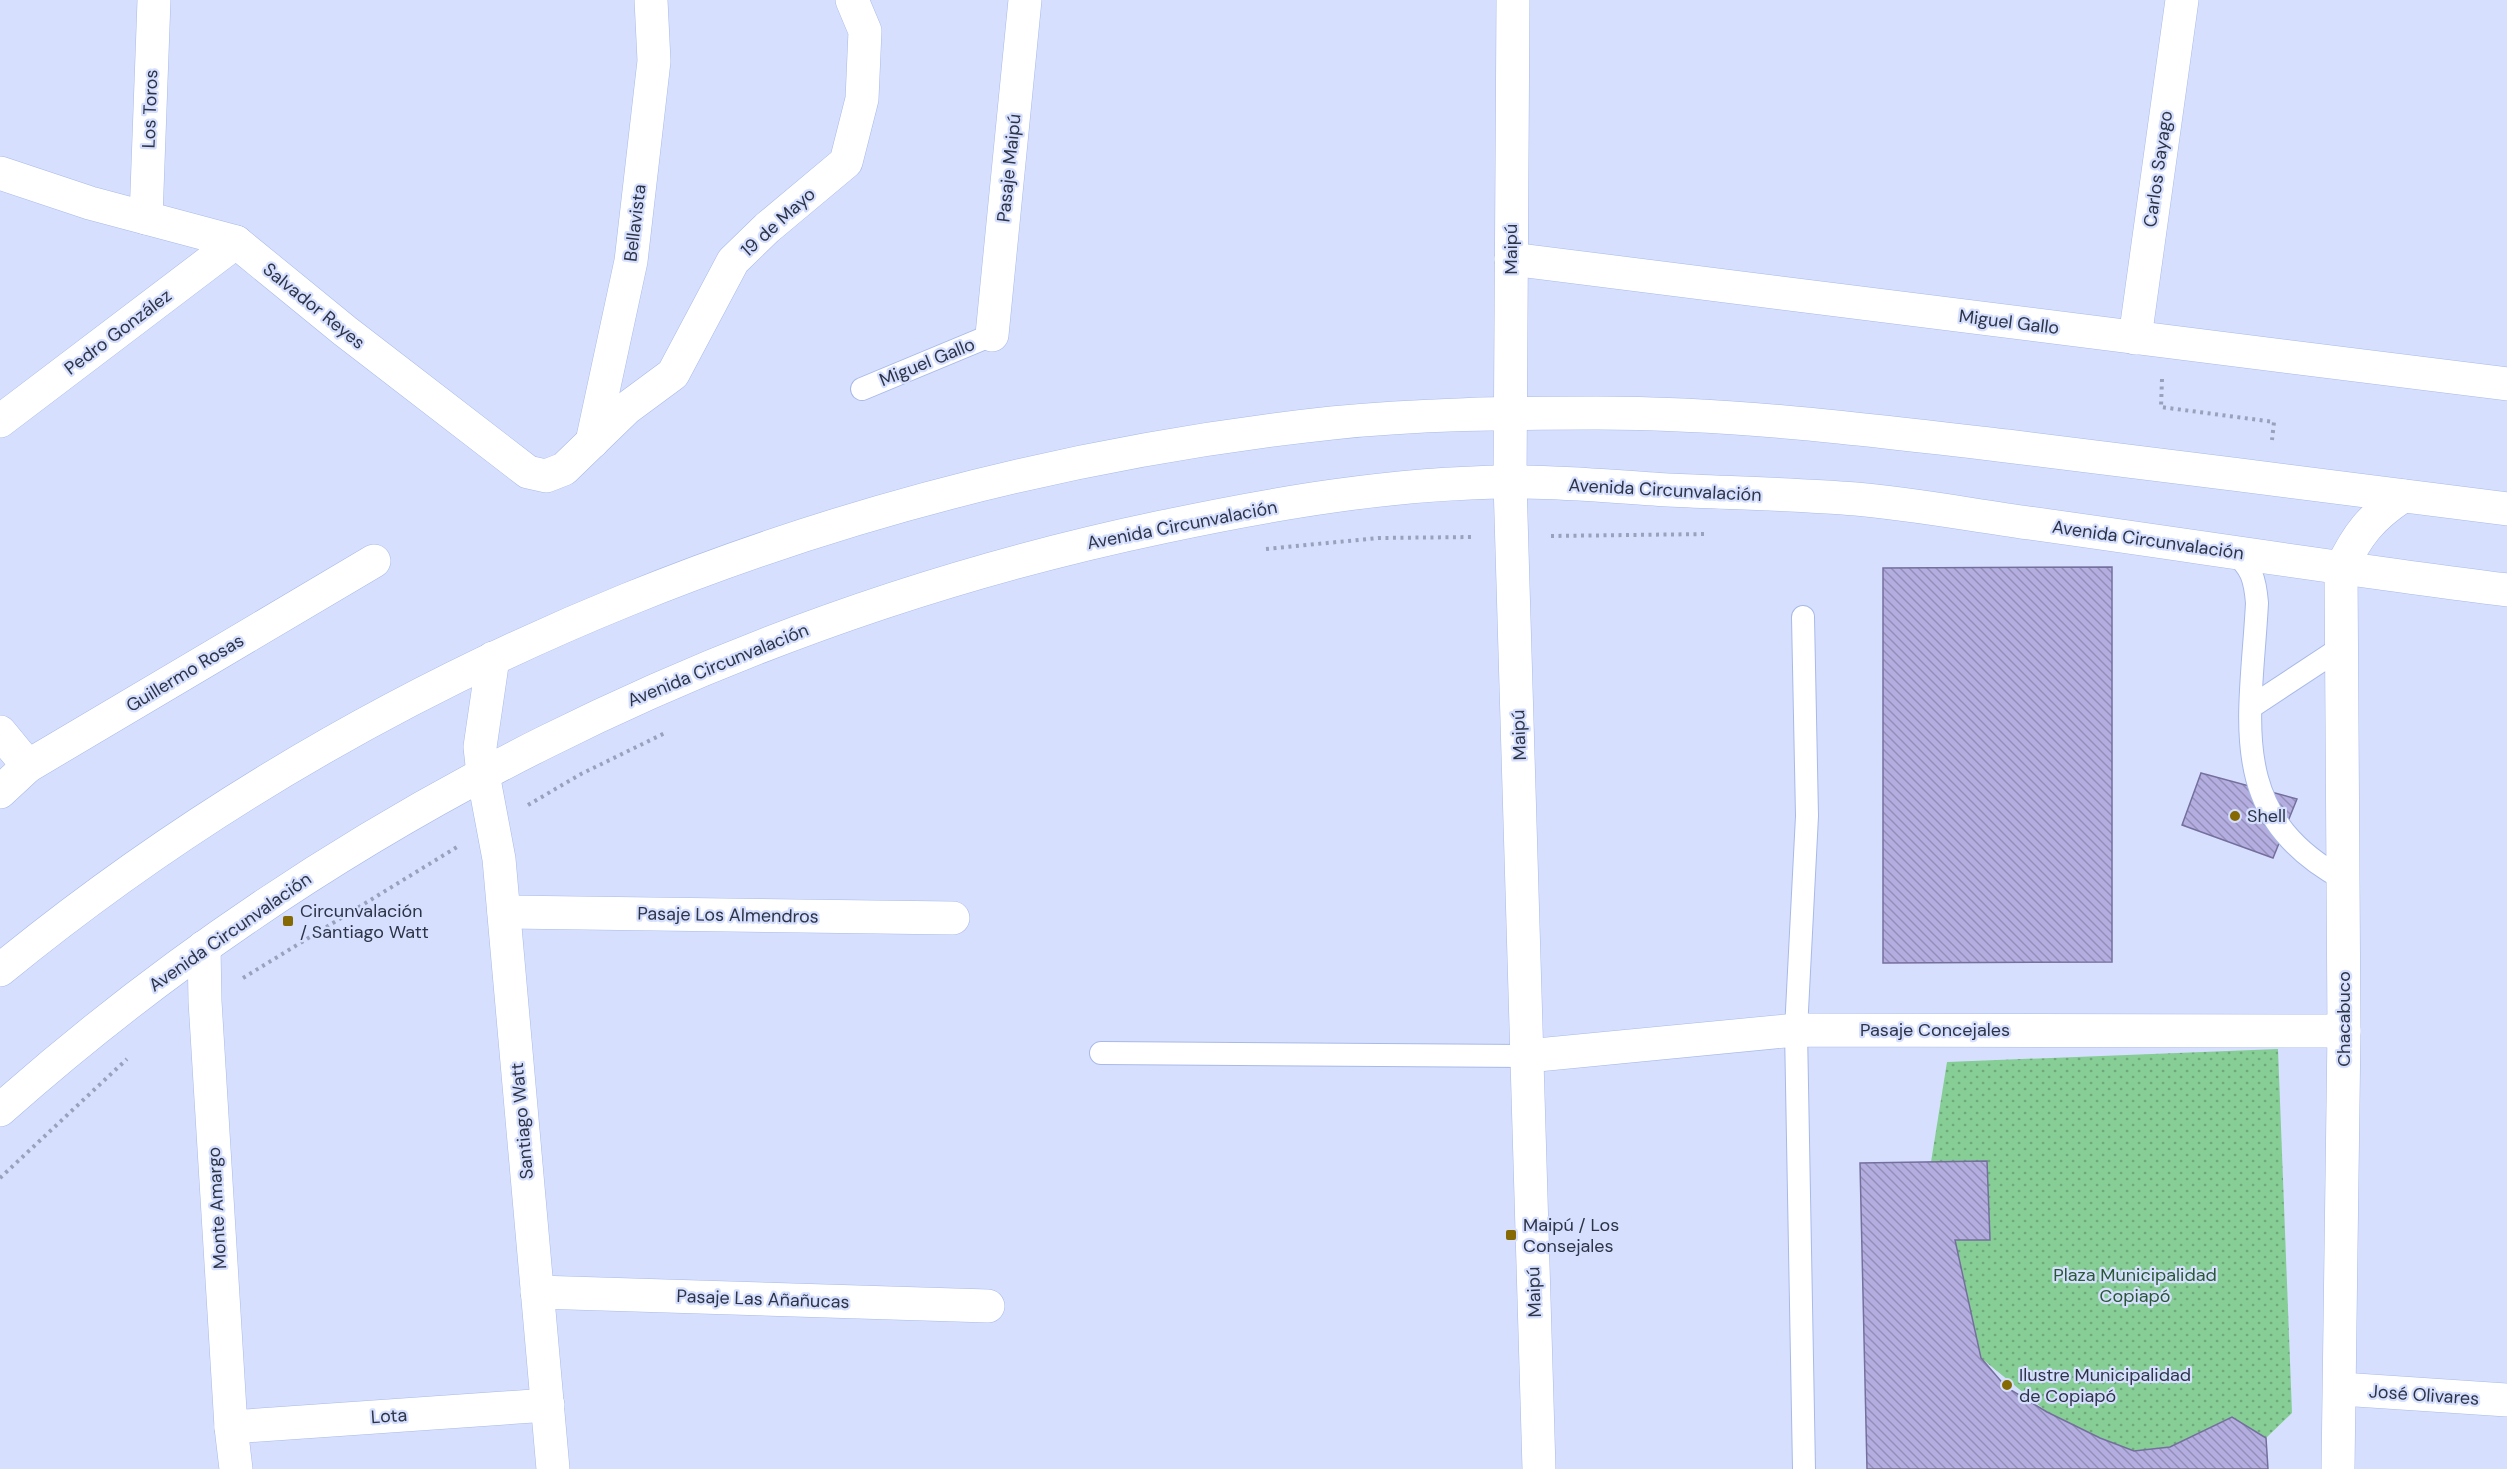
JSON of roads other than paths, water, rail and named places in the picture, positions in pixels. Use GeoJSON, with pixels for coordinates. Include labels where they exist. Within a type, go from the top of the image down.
{"type":"FeatureCollection","features":[{"type":"Feature","properties":{"kind":"main road","name":"Los Toros"},"geometry":{"type":"LineString","coordinates":[[146,218],[154,0]]}},
{"type":"Feature","properties":{"kind":"main road","name":"Bellavista"},"geometry":{"type":"LineString","coordinates":[[592,442],[631,261],[654,61],[651,0]]}},
{"type":"Feature","properties":{"kind":"main road","name":"19 de Mayo"},"geometry":{"type":"LineString","coordinates":[[592,442],[627,408],[673,374],[734,261],[768,228],[846,162],[862,99],[865,31],[852,0]]}},
{"type":"Feature","properties":{"kind":"main road","name":"Pasaje Maipú"},"geometry":{"type":"LineString","coordinates":[[992,335],[1025,0]]}},
{"type":"Feature","properties":{"kind":"main road","name":"Maipú"},"geometry":{"type":"LineString","coordinates":[[1513,0],[1510,482],[1539,1469]]}},
{"type":"Feature","properties":{"kind":"main road","name":"Carlos Sayago"},"geometry":{"type":"LineString","coordinates":[[2149,340],[2182,0]]}},
{"type":"Feature","properties":{"kind":"main road","name":"Salvador Reyes"},"geometry":{"type":"LineString","coordinates":[[0,173],[90,204],[236,242],[345,331],[528,472],[546,476],[564,469],[592,442]]}},
{"type":"Feature","properties":{"kind":"main road","name":"Pedro González"},"geometry":{"type":"LineString","coordinates":[[0,421],[236,242]]}},
{"type":"Feature","properties":{"kind":"main road","name":"Miguel Gallo"},"geometry":{"type":"LineString","coordinates":[[1511,259],[2507,384]]}},
{"type":"Feature","properties":{"kind":"main road"},"geometry":{"type":"LineString","coordinates":[[0,970],[115,881],[206,819],[299,761],[395,707],[493,658],[610,606],[730,559],[848,520],[968,486],[1089,459],[1224,437],[1347,422],[1460,414],[1597,413],[1748,419],[1893,433],[2267,477],[2507,509]]}},
{"type":"Feature","properties":{"kind":"main road","name":"Avenida Circunvalación"},"geometry":{"type":"LineString","coordinates":[[0,1110],[118,1011],[204,947],[294,886],[388,828],[483,774],[608,711],[705,668],[803,630],[903,596],[1004,565],[1106,539],[1209,517],[1418,486],[1510,482],[1857,499],[2234,551],[2341,569],[2507,590]]}},
{"type":"Feature","properties":{"kind":"main road"},"geometry":{"type":"LineString","coordinates":[[2341,569],[2353,544],[2366,525],[2383,509],[2403,496]]}},
{"type":"Feature","properties":{"kind":"main road","name":"Guillermo Rosas"},"geometry":{"type":"LineString","coordinates":[[0,792],[28,766],[374,561]]}},
{"type":"Feature","properties":{"kind":"main road","name":"Chacabuco"},"geometry":{"type":"LineString","coordinates":[[2338,1469],[2341,1389],[2344,1031],[2341,569]]}},
{"type":"Feature","properties":{"kind":"main road","name":"Santiago Watt"},"geometry":{"type":"LineString","coordinates":[[493,658],[481,736],[483,774],[499,860],[553,1469]]}},
{"type":"Feature","properties":{"kind":"main road"},"geometry":{"type":"LineString","coordinates":[[0,732],[28,766]]}},
{"type":"Feature","properties":{"kind":"main road","name":"Pasaje Los Almendros"},"geometry":{"type":"LineString","coordinates":[[504,912],[953,918]]}},
{"type":"Feature","properties":{"kind":"main road","name":"Monte Amargo"},"geometry":{"type":"LineString","coordinates":[[204,947],[205,1001],[231,1427],[236,1469]]}},
{"type":"Feature","properties":{"kind":"main road","name":"Pasaje Concejales"},"geometry":{"type":"LineString","coordinates":[[1527,1056],[1796,1030],[2344,1031]]}},
{"type":"Feature","properties":{"kind":"main road","name":"Pasaje Las Añañucas"},"geometry":{"type":"LineString","coordinates":[[537,1292],[988,1306]]}},
{"type":"Feature","properties":{"kind":"main road","name":"José Olivares"},"geometry":{"type":"LineString","coordinates":[[2341,1389],[2507,1400]]}},
{"type":"Feature","properties":{"kind":"main road","name":"Lota"},"geometry":{"type":"LineString","coordinates":[[231,1427],[548,1405]]}},
{"type":"Feature","properties":{"kind":"lane","name":"Miguel Gallo"},"geometry":{"type":"LineString","coordinates":[[862,389],[992,335]]}},
{"type":"Feature","properties":{"kind":"lane"},"geometry":{"type":"LineString","coordinates":[[2234,551],[2247,563],[2255,585],[2257,603],[2251,707],[2252,765],[2268,809],[2282,831],[2320,866],[2343,879]]}},
{"type":"Feature","properties":{"kind":"lane"},"geometry":{"type":"LineString","coordinates":[[1803,617],[1808,816],[1796,1030],[1804,1469]]}},
{"type":"Feature","properties":{"kind":"lane"},"geometry":{"type":"LineString","coordinates":[[2251,707],[2342,647]]}},
{"type":"Feature","properties":{"kind":"lane"},"geometry":{"type":"LineString","coordinates":[[1101,1053],[1527,1056]]}},
{"type":"Feature","properties":{"kind":"place","name":"Shell"},"geometry":{"type":"Point","coordinates":[2235,816]}},
{"type":"Feature","properties":{"kind":"place","name":"Circunvalación / Santiago Watt"},"geometry":{"type":"Point","coordinates":[288,921]}},
{"type":"Feature","properties":{"kind":"place","name":"Maipú / Los Consejales"},"geometry":{"type":"Point","coordinates":[1511,1235]}},
{"type":"Feature","properties":{"kind":"place","name":"Ilustre Municipalidad de Copiapó"},"geometry":{"type":"Point","coordinates":[2007,1385]}},
{"type":"Feature","properties":{"kind":"park label","name":"Plaza Municipalidad Copiapó"},"geometry":{"type":"Point","coordinates":[2135,1285]}}]}
